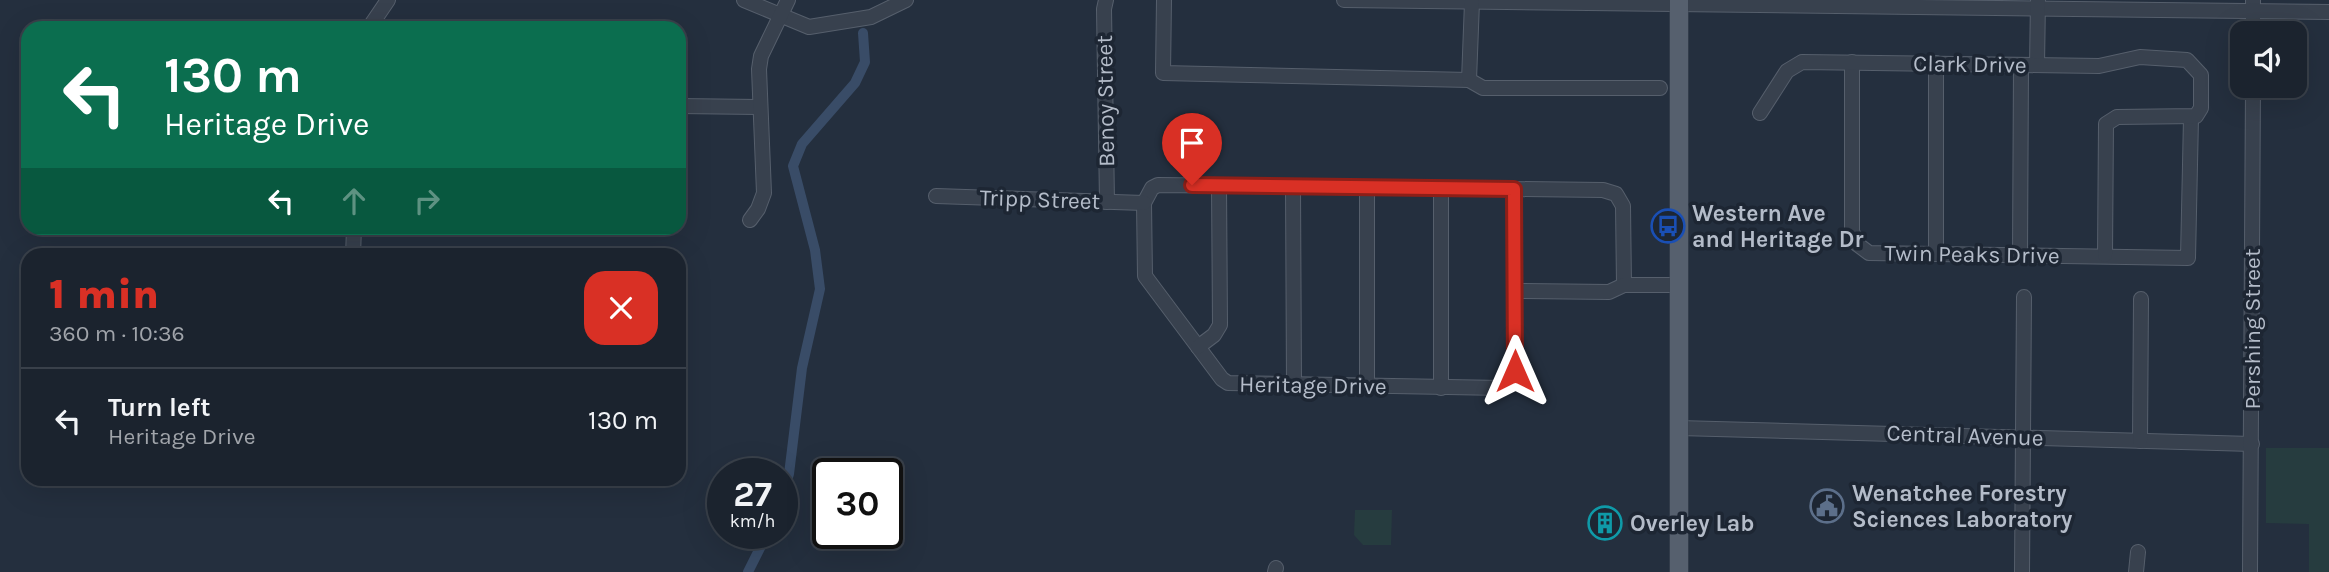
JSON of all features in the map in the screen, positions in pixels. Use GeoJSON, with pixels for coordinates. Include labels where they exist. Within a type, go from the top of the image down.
{"type":"FeatureCollection","features":[{"type":"Feature","properties":{"kind":"main road"},"geometry":{"type":"LineString","coordinates":[[1679,2],[1679,572]]}},
{"type":"Feature","properties":{"kind":"street"},"geometry":{"type":"LineString","coordinates":[[374,21],[388,0]]}},
{"type":"Feature","properties":{"kind":"street"},"geometry":{"type":"LineString","coordinates":[[744,0],[809,27],[870,17],[906,0]]}},
{"type":"Feature","properties":{"kind":"street"},"geometry":{"type":"LineString","coordinates":[[750,220],[758,209],[764,192],[758,107],[761,55],[788,0]]}},
{"type":"Feature","properties":{"kind":"street","name":"Benoy Street"},"geometry":{"type":"LineString","coordinates":[[1106,0],[1107,202]]}},
{"type":"Feature","properties":{"kind":"street"},"geometry":{"type":"LineString","coordinates":[[1164,0],[1163,73],[1469,80],[1483,88],[1660,88]]}},
{"type":"Feature","properties":{"kind":"street"},"geometry":{"type":"LineString","coordinates":[[1345,0],[2253,6],[2329,12]]}},
{"type":"Feature","properties":{"kind":"street"},"geometry":{"type":"LineString","coordinates":[[1469,80],[1472,2]]}},
{"type":"Feature","properties":{"kind":"street"},"geometry":{"type":"LineString","coordinates":[[2037,65],[2038,4]]}},
{"type":"Feature","properties":{"kind":"street","name":"Clark Drive"},"geometry":{"type":"LineString","coordinates":[[1760,113],[1787,71],[1795,64],[1852,62],[2099,66],[2132,57],[2174,57],[2191,62],[2200,72],[2201,107],[2191,118]]}},
{"type":"Feature","properties":{"kind":"street","name":"Twin Peaks Drive"},"geometry":{"type":"LineString","coordinates":[[1852,62],[1854,238],[1869,253],[2188,258],[2191,118]]}},
{"type":"Feature","properties":{"kind":"street"},"geometry":{"type":"LineString","coordinates":[[1936,63],[1936,253]]}},
{"type":"Feature","properties":{"kind":"street"},"geometry":{"type":"LineString","coordinates":[[2020,254],[2021,65]]}},
{"type":"Feature","properties":{"kind":"street","name":"Pershing Street"},"geometry":{"type":"LineString","coordinates":[[2250,572],[2253,98]]}},
{"type":"Feature","properties":{"kind":"street"},"geometry":{"type":"LineString","coordinates":[[686,106],[758,107]]}},
{"type":"Feature","properties":{"kind":"street"},"geometry":{"type":"LineString","coordinates":[[2105,255],[2106,124],[2117,117],[2191,118]]}},
{"type":"Feature","properties":{"kind":"street"},"geometry":{"type":"LineString","coordinates":[[1144,203],[1152,188],[1157,185],[1603,190],[1616,194],[1623,206],[1624,285]]}},
{"type":"Feature","properties":{"kind":"street"},"geometry":{"type":"LineString","coordinates":[[1198,347],[1214,335],[1220,325],[1219,185]]}},
{"type":"Feature","properties":{"kind":"street"},"geometry":{"type":"LineString","coordinates":[[1293,186],[1294,385]]}},
{"type":"Feature","properties":{"kind":"street"},"geometry":{"type":"LineString","coordinates":[[1367,187],[1367,386]]}},
{"type":"Feature","properties":{"kind":"street"},"geometry":{"type":"LineString","coordinates":[[1441,188],[1441,387]]}},
{"type":"Feature","properties":{"kind":"street"},"geometry":{"type":"LineString","coordinates":[[1514,189],[1515,291],[1609,292],[1624,285],[1678,285]]}},
{"type":"Feature","properties":{"kind":"street","name":"Tripp Street"},"geometry":{"type":"LineString","coordinates":[[936,195],[1144,203]]}},
{"type":"Feature","properties":{"kind":"street","name":"Heritage Drive"},"geometry":{"type":"LineString","coordinates":[[1144,203],[1145,276],[1228,383],[1498,388],[1510,384],[1515,371],[1515,291]]}},
{"type":"Feature","properties":{"kind":"street"},"geometry":{"type":"LineString","coordinates":[[2022,572],[2024,297]]}},
{"type":"Feature","properties":{"kind":"street"},"geometry":{"type":"LineString","coordinates":[[2140,441],[2141,299]]}},
{"type":"Feature","properties":{"kind":"street","name":"Central Avenue"},"geometry":{"type":"LineString","coordinates":[[1679,428],[2252,444]]}},
{"type":"Feature","properties":{"kind":"street"},"geometry":{"type":"LineString","coordinates":[[2136,572],[2138,552]]}},
{"type":"Feature","properties":{"kind":"green space"},"geometry":{"type":"Polygon","coordinates":[[[2266,448],[2329,448],[2329,572],[2309,572],[2309,524],[2266,523],[2266,448]]]}},
{"type":"Feature","properties":{"kind":"green space"},"geometry":{"type":"Polygon","coordinates":[[[1355,510],[1392,510],[1391,545],[1363,545],[1354,535],[1355,510]]]}},
{"type":"Feature","properties":{"kind":"waterway"},"geometry":{"type":"LineString","coordinates":[[791,458],[802,368],[820,289],[815,250],[793,166],[802,144],[855,83],[865,62],[863,33]]}},
{"type":"Feature","properties":{"kind":"waterway"},"geometry":{"type":"LineString","coordinates":[[748,572],[760,549]]}},
{"type":"Feature","properties":{"kind":"place","name":"Western Ave and Heritage Dr"},"geometry":{"type":"Point","coordinates":[1668,226]}},
{"type":"Feature","properties":{"kind":"place","name":"Wenatchee Forestry Sciences Laboratory"},"geometry":{"type":"Point","coordinates":[1827,506]}},
{"type":"Feature","properties":{"kind":"place","name":"Overley Lab"},"geometry":{"type":"Point","coordinates":[1605,523]}},
{"type":"Feature","properties":{"kind":"route"},"geometry":{"type":"LineString","coordinates":[[1192,185],[1514,189],[1515,371]]}}]}
